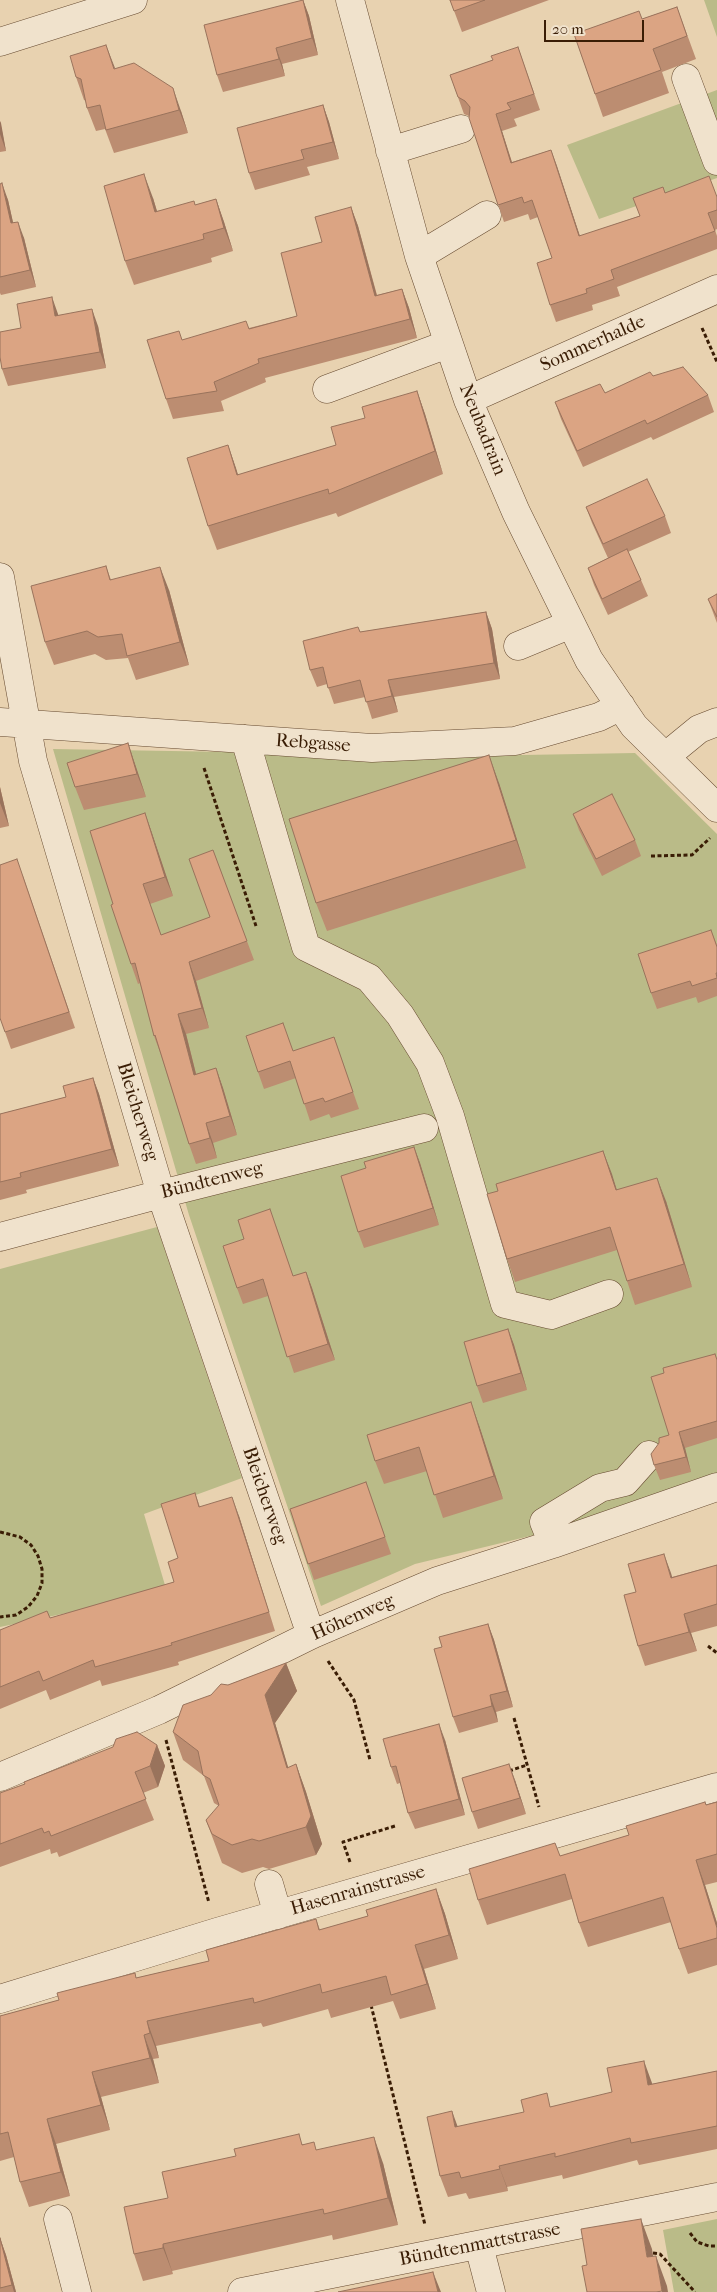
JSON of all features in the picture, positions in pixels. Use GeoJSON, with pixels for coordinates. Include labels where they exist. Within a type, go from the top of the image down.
{"type":"FeatureCollection","features":[{"type":"Feature","properties":{"kind":"street"},"geometry":{"type":"LineString","coordinates":[[0,42],[133,0]]}},
{"type":"Feature","properties":{"kind":"street","name":"Neubadrain"},"geometry":{"type":"LineString","coordinates":[[350,0],[419,256],[468,400],[516,512],[589,660],[634,726],[717,808]]}},
{"type":"Feature","properties":{"kind":"street"},"geometry":{"type":"LineString","coordinates":[[686,78],[717,161]]}},
{"type":"Feature","properties":{"kind":"street"},"geometry":{"type":"LineString","coordinates":[[390,151],[461,129]]}},
{"type":"Feature","properties":{"kind":"street"},"geometry":{"type":"LineString","coordinates":[[419,256],[487,215]]}},
{"type":"Feature","properties":{"kind":"street","name":"Sommerhalde"},"geometry":{"type":"LineString","coordinates":[[468,400],[717,289]]}},
{"type":"Feature","properties":{"kind":"street"},"geometry":{"type":"LineString","coordinates":[[327,389],[448,344]]}},
{"type":"Feature","properties":{"kind":"street","name":"Bleicherweg"},"geometry":{"type":"LineString","coordinates":[[0,577],[12,722],[33,761],[161,1194],[312,1635]]}},
{"type":"Feature","properties":{"kind":"street"},"geometry":{"type":"LineString","coordinates":[[518,646],[571,624]]}},
{"type":"Feature","properties":{"kind":"street","name":"Rebgasse"},"geometry":{"type":"LineString","coordinates":[[12,722],[372,748],[514,742],[599,717],[621,706]]}},
{"type":"Feature","properties":{"kind":"street"},"geometry":{"type":"LineString","coordinates":[[666,756],[679,743],[699,729],[717,722]]}},
{"type":"Feature","properties":{"kind":"street"},"geometry":{"type":"LineString","coordinates":[[245,739],[306,947],[369,978],[400,1015],[430,1063],[450,1116],[505,1304],[551,1315],[609,1294]]}},
{"type":"Feature","properties":{"kind":"street","name":"Bündtenweg"},"geometry":{"type":"LineString","coordinates":[[0,1236],[424,1128]]}},
{"type":"Feature","properties":{"kind":"street"},"geometry":{"type":"LineString","coordinates":[[554,1544],[544,1522],[600,1488],[625,1482],[650,1455]]}},
{"type":"Feature","properties":{"kind":"street","name":"Höhenweg"},"geometry":{"type":"LineString","coordinates":[[0,1776],[159,1710],[312,1635],[437,1581],[554,1544],[717,1487]]}},
{"type":"Feature","properties":{"kind":"street","name":"Hasenrainstrasse"},"geometry":{"type":"LineString","coordinates":[[0,1999],[217,1932],[717,1787]]}},
{"type":"Feature","properties":{"kind":"street"},"geometry":{"type":"LineString","coordinates":[[269,1884],[278,1914]]}},
{"type":"Feature","properties":{"kind":"street","name":"Bündtenmattstrasse"},"geometry":{"type":"LineString","coordinates":[[242,2292],[717,2197]]}},
{"type":"Feature","properties":{"kind":"street"},"geometry":{"type":"LineString","coordinates":[[58,2219],[77,2292]]}},
{"type":"Feature","properties":{"kind":"street"},"geometry":{"type":"LineString","coordinates":[[479,2246],[490,2292]]}},
{"type":"Feature","properties":{"kind":"path"},"geometry":{"type":"LineString","coordinates":[[193,736],[256,926]]}},
{"type":"Feature","properties":{"kind":"path"},"geometry":{"type":"LineString","coordinates":[[651,856],[692,855],[711,837]]}},
{"type":"Feature","properties":{"kind":"path"},"geometry":{"type":"LineString","coordinates":[[0,1532],[20,1537],[31,1545],[38,1556],[42,1569],[42,1583],[37,1596],[28,1606],[16,1615],[0,1617]]}},
{"type":"Feature","properties":{"kind":"path"},"geometry":{"type":"LineString","coordinates":[[312,1635],[354,1700],[370,1760]]}},
{"type":"Feature","properties":{"kind":"path"},"geometry":{"type":"LineString","coordinates":[[708,1646],[717,1653]]}},
{"type":"Feature","properties":{"kind":"path"},"geometry":{"type":"LineString","coordinates":[[159,1710],[217,1932]]}},
{"type":"Feature","properties":{"kind":"path"},"geometry":{"type":"LineString","coordinates":[[514,1718],[547,1836]]}},
{"type":"Feature","properties":{"kind":"path"},"geometry":{"type":"LineString","coordinates":[[499,1774],[527,1765]]}},
{"type":"Feature","properties":{"kind":"path"},"geometry":{"type":"LineString","coordinates":[[359,1891],[343,1842],[395,1826]]}},
{"type":"Feature","properties":{"kind":"path"},"geometry":{"type":"LineString","coordinates":[[370,2002],[433,2254]]}},
{"type":"Feature","properties":{"kind":"path"},"geometry":{"type":"LineString","coordinates":[[653,2253],[660,2254],[695,2292]]}},
{"type":"Feature","properties":{"kind":"green space"},"geometry":{"type":"Polygon","coordinates":[[[704,0],[717,0],[717,37],[704,0]]]}},
{"type":"Feature","properties":{"kind":"green space"},"geometry":{"type":"Polygon","coordinates":[[[717,90],[717,178],[599,219],[567,145],[717,90]]]}},
{"type":"Feature","properties":{"kind":"green space"},"geometry":{"type":"Polygon","coordinates":[[[53,749],[467,756],[635,753],[717,834],[717,1487],[678,1500],[415,1564],[321,1606],[189,1215],[53,749]]]}},
{"type":"Feature","properties":{"kind":"green space"},"geometry":{"type":"Polygon","coordinates":[[[157,1227],[242,1478],[144,1514],[167,1592],[0,1627],[0,1269],[157,1227]]]}},
{"type":"Feature","properties":{"kind":"green space"},"geometry":{"type":"Polygon","coordinates":[[[717,2219],[717,2292],[674,2292],[663,2230],[717,2219]]]}},
{"type":"Feature","properties":{"kind":"building"},"geometry":{"type":"Polygon","coordinates":[[[303,0],[312,38],[276,48],[279,59],[217,75],[204,25],[303,0]]]}},
{"type":"Feature","properties":{"kind":"building"},"geometry":{"type":"Polygon","coordinates":[[[450,0],[485,0],[454,11],[450,0]]]}},
{"type":"Feature","properties":{"kind":"building"},"geometry":{"type":"Polygon","coordinates":[[[677,7],[687,36],[653,49],[661,70],[595,94],[574,34],[639,11],[642,19],[677,7]]]}},
{"type":"Feature","properties":{"kind":"building"},"geometry":{"type":"Polygon","coordinates":[[[106,45],[114,69],[134,63],[173,88],[179,110],[106,130],[100,105],[87,108],[81,79],[76,77],[70,56],[106,45]]]}},
{"type":"Feature","properties":{"kind":"building"},"geometry":{"type":"Polygon","coordinates":[[[518,47],[534,94],[507,103],[511,109],[496,114],[511,163],[551,150],[579,236],[640,216],[633,198],[663,187],[665,193],[709,176],[717,197],[717,210],[708,213],[715,231],[611,270],[614,279],[586,289],[587,293],[550,305],[537,263],[552,258],[532,200],[524,203],[522,197],[498,205],[469,118],[470,107],[458,97],[450,75],[493,60],[491,56],[518,47]]]}},
{"type":"Feature","properties":{"kind":"building"},"geometry":{"type":"Polygon","coordinates":[[[323,105],[333,142],[301,150],[304,159],[249,173],[237,128],[323,105]]]}},
{"type":"Feature","properties":{"kind":"building"},"geometry":{"type":"Polygon","coordinates":[[[144,174],[155,212],[194,201],[195,205],[216,199],[224,228],[203,234],[204,239],[125,261],[104,186],[144,174]]]}},
{"type":"Feature","properties":{"kind":"building"},"geometry":{"type":"Polygon","coordinates":[[[2,183],[11,223],[18,222],[30,270],[0,277],[0,184],[2,183]]]}},
{"type":"Feature","properties":{"kind":"building"},"geometry":{"type":"Polygon","coordinates":[[[351,207],[375,296],[402,289],[410,319],[258,359],[259,363],[214,382],[217,391],[166,399],[147,340],[179,331],[182,340],[246,321],[249,329],[297,316],[281,253],[322,242],[315,217],[351,207]]]}},
{"type":"Feature","properties":{"kind":"building"},"geometry":{"type":"Polygon","coordinates":[[[52,297],[55,316],[92,309],[100,352],[2,369],[0,332],[21,328],[17,304],[52,297]]]}},
{"type":"Feature","properties":{"kind":"building"},"geometry":{"type":"Polygon","coordinates":[[[683,367],[708,395],[647,424],[645,420],[577,451],[555,402],[600,384],[605,393],[650,372],[653,376],[683,367]]]}},
{"type":"Feature","properties":{"kind":"building"},"geometry":{"type":"Polygon","coordinates":[[[417,391],[435,451],[329,494],[328,489],[208,526],[187,458],[228,445],[237,475],[336,445],[331,427],[365,418],[362,407],[417,391]]]}},
{"type":"Feature","properties":{"kind":"building"},"geometry":{"type":"Polygon","coordinates":[[[647,479],[665,516],[603,544],[586,507],[647,479]]]}},
{"type":"Feature","properties":{"kind":"building"},"geometry":{"type":"Polygon","coordinates":[[[627,549],[641,580],[602,599],[588,568],[627,549]]]}},
{"type":"Feature","properties":{"kind":"building"},"geometry":{"type":"Polygon","coordinates":[[[106,566],[110,580],[160,567],[180,642],[127,656],[122,634],[98,637],[87,631],[45,642],[31,586],[106,566]]]}},
{"type":"Feature","properties":{"kind":"building"},"geometry":{"type":"Polygon","coordinates":[[[717,594],[717,617],[708,599],[717,594]]]}},
{"type":"Feature","properties":{"kind":"building"},"geometry":{"type":"Polygon","coordinates":[[[486,612],[494,663],[388,680],[392,696],[366,702],[360,680],[328,688],[323,667],[310,670],[303,641],[358,627],[360,632],[486,612]]]}},
{"type":"Feature","properties":{"kind":"building"},"geometry":{"type":"Polygon","coordinates":[[[128,743],[137,774],[75,787],[67,763],[128,743]]]}},
{"type":"Feature","properties":{"kind":"building"},"geometry":{"type":"Polygon","coordinates":[[[489,755],[516,840],[316,903],[289,819],[489,755]]]}},
{"type":"Feature","properties":{"kind":"building"},"geometry":{"type":"Polygon","coordinates":[[[612,794],[635,840],[596,859],[573,814],[612,794]]]}},
{"type":"Feature","properties":{"kind":"building"},"geometry":{"type":"Polygon","coordinates":[[[145,813],[165,877],[143,884],[161,935],[210,917],[189,859],[213,850],[247,941],[189,962],[202,1008],[178,1014],[194,1075],[216,1068],[230,1116],[206,1123],[210,1138],[189,1144],[154,1036],[135,963],[131,964],[111,905],[113,904],[90,831],[145,813]]]}},
{"type":"Feature","properties":{"kind":"building"},"geometry":{"type":"Polygon","coordinates":[[[17,859],[69,1012],[5,1032],[0,1018],[0,865],[17,859]]]}},
{"type":"Feature","properties":{"kind":"building"},"geometry":{"type":"Polygon","coordinates":[[[711,930],[717,947],[717,978],[692,986],[690,981],[651,993],[638,954],[711,930]]]}},
{"type":"Feature","properties":{"kind":"building"},"geometry":{"type":"Polygon","coordinates":[[[283,1023],[293,1051],[334,1037],[353,1092],[325,1102],[323,1098],[304,1104],[290,1061],[258,1072],[246,1036],[283,1023]]]}},
{"type":"Feature","properties":{"kind":"building"},"geometry":{"type":"Polygon","coordinates":[[[93,1078],[112,1149],[20,1173],[21,1177],[0,1182],[0,1114],[66,1097],[63,1086],[93,1078]]]}},
{"type":"Feature","properties":{"kind":"building"},"geometry":{"type":"Polygon","coordinates":[[[414,1147],[433,1208],[358,1232],[341,1176],[366,1168],[364,1162],[414,1147]]]}},
{"type":"Feature","properties":{"kind":"building"},"geometry":{"type":"Polygon","coordinates":[[[603,1151],[616,1190],[657,1178],[684,1264],[627,1281],[610,1227],[507,1259],[487,1194],[498,1191],[496,1184],[603,1151]]]}},
{"type":"Feature","properties":{"kind":"building"},"geometry":{"type":"Polygon","coordinates":[[[270,1209],[293,1276],[306,1272],[328,1344],[287,1357],[263,1279],[237,1288],[223,1246],[244,1239],[238,1220],[270,1209]]]}},
{"type":"Feature","properties":{"kind":"building"},"geometry":{"type":"Polygon","coordinates":[[[508,1329],[521,1373],[477,1386],[464,1342],[508,1329]]]}},
{"type":"Feature","properties":{"kind":"building"},"geometry":{"type":"Polygon","coordinates":[[[715,1354],[717,1360],[717,1421],[679,1432],[686,1457],[654,1465],[651,1454],[659,1443],[659,1438],[669,1435],[651,1377],[664,1373],[663,1368],[715,1354]]]}},
{"type":"Feature","properties":{"kind":"building"},"geometry":{"type":"Polygon","coordinates":[[[471,1402],[494,1476],[434,1495],[419,1447],[375,1461],[367,1435],[471,1402]]]}},
{"type":"Feature","properties":{"kind":"building"},"geometry":{"type":"Polygon","coordinates":[[[366,1482],[385,1537],[308,1564],[290,1509],[366,1482]]]}},
{"type":"Feature","properties":{"kind":"building"},"geometry":{"type":"Polygon","coordinates":[[[195,1493],[199,1507],[232,1497],[269,1612],[171,1643],[172,1645],[95,1667],[93,1660],[43,1681],[39,1671],[0,1687],[0,1630],[47,1611],[50,1618],[174,1582],[168,1562],[178,1558],[161,1504],[195,1493]]]}},
{"type":"Feature","properties":{"kind":"building"},"geometry":{"type":"Polygon","coordinates":[[[664,1554],[671,1578],[717,1565],[717,1604],[684,1614],[689,1632],[638,1646],[624,1595],[636,1592],[628,1564],[664,1554]]]}},
{"type":"Feature","properties":{"kind":"building"},"geometry":{"type":"Polygon","coordinates":[[[488,1624],[507,1691],[490,1695],[492,1706],[453,1717],[434,1649],[442,1647],[439,1637],[488,1624]]]}},
{"type":"Feature","properties":{"kind":"building"},"geometry":{"type":"Polygon","coordinates":[[[286,1663],[265,1695],[287,1768],[296,1764],[311,1816],[306,1827],[259,1841],[252,1839],[232,1845],[212,1834],[206,1820],[219,1805],[210,1779],[203,1775],[198,1751],[173,1732],[183,1705],[211,1695],[221,1684],[228,1685],[286,1663]]]}},
{"type":"Feature","properties":{"kind":"building"},"geometry":{"type":"Polygon","coordinates":[[[439,1724],[459,1799],[408,1813],[396,1766],[391,1767],[383,1739],[439,1724]]]}},
{"type":"Feature","properties":{"kind":"building"},"geometry":{"type":"Polygon","coordinates":[[[137,1732],[157,1745],[150,1766],[135,1772],[146,1799],[51,1836],[49,1831],[44,1833],[42,1828],[0,1844],[0,1793],[113,1747],[116,1739],[137,1732]]]}},
{"type":"Feature","properties":{"kind":"building"},"geometry":{"type":"Polygon","coordinates":[[[509,1764],[520,1798],[472,1812],[462,1778],[509,1764]]]}},
{"type":"Feature","properties":{"kind":"building"},"geometry":{"type":"Polygon","coordinates":[[[705,1802],[706,1805],[717,1802],[717,1854],[696,1860],[717,1928],[717,1938],[679,1949],[663,1897],[579,1923],[565,1874],[478,1900],[469,1869],[555,1843],[560,1856],[629,1835],[626,1826],[705,1802]]]}},
{"type":"Feature","properties":{"kind":"building"},"geometry":{"type":"Polygon","coordinates":[[[436,1889],[449,1935],[415,1945],[427,1984],[391,1995],[386,1976],[322,1993],[320,1984],[254,2003],[253,1998],[147,2021],[150,2033],[144,2035],[150,2058],[92,2072],[101,2105],[47,2119],[61,2172],[20,2182],[8,2132],[0,2134],[0,2016],[59,2000],[57,1993],[135,1973],[136,1978],[209,1961],[206,1950],[316,1919],[319,1930],[368,1916],[366,1910],[436,1889]]]}},
{"type":"Feature","properties":{"kind":"building"},"geometry":{"type":"Polygon","coordinates":[[[644,2061],[648,2085],[717,2071],[717,2126],[631,2143],[630,2138],[555,2157],[555,2153],[499,2166],[500,2169],[461,2178],[459,2172],[440,2176],[427,2117],[452,2111],[455,2127],[524,2112],[521,2100],[547,2093],[550,2107],[612,2092],[607,2068],[644,2061]]]}},
{"type":"Feature","properties":{"kind":"building"},"geometry":{"type":"Polygon","coordinates":[[[299,2134],[302,2145],[314,2142],[316,2150],[374,2137],[388,2198],[324,2214],[323,2209],[163,2244],[163,2248],[134,2254],[124,2207],[168,2198],[162,2172],[236,2156],[234,2149],[299,2134]]]}},
{"type":"Feature","properties":{"kind":"building"},"geometry":{"type":"Polygon","coordinates":[[[641,2219],[647,2257],[656,2256],[662,2291],[587,2292],[582,2266],[587,2265],[581,2229],[641,2219]]]}},
{"type":"Feature","properties":{"kind":"building"},"geometry":{"type":"Polygon","coordinates":[[[0,2238],[12,2285],[0,2288],[0,2238]]]}},
{"type":"Feature","properties":{"kind":"building"},"geometry":{"type":"Polygon","coordinates":[[[433,2272],[438,2292],[338,2292],[433,2272]]]}}]}
